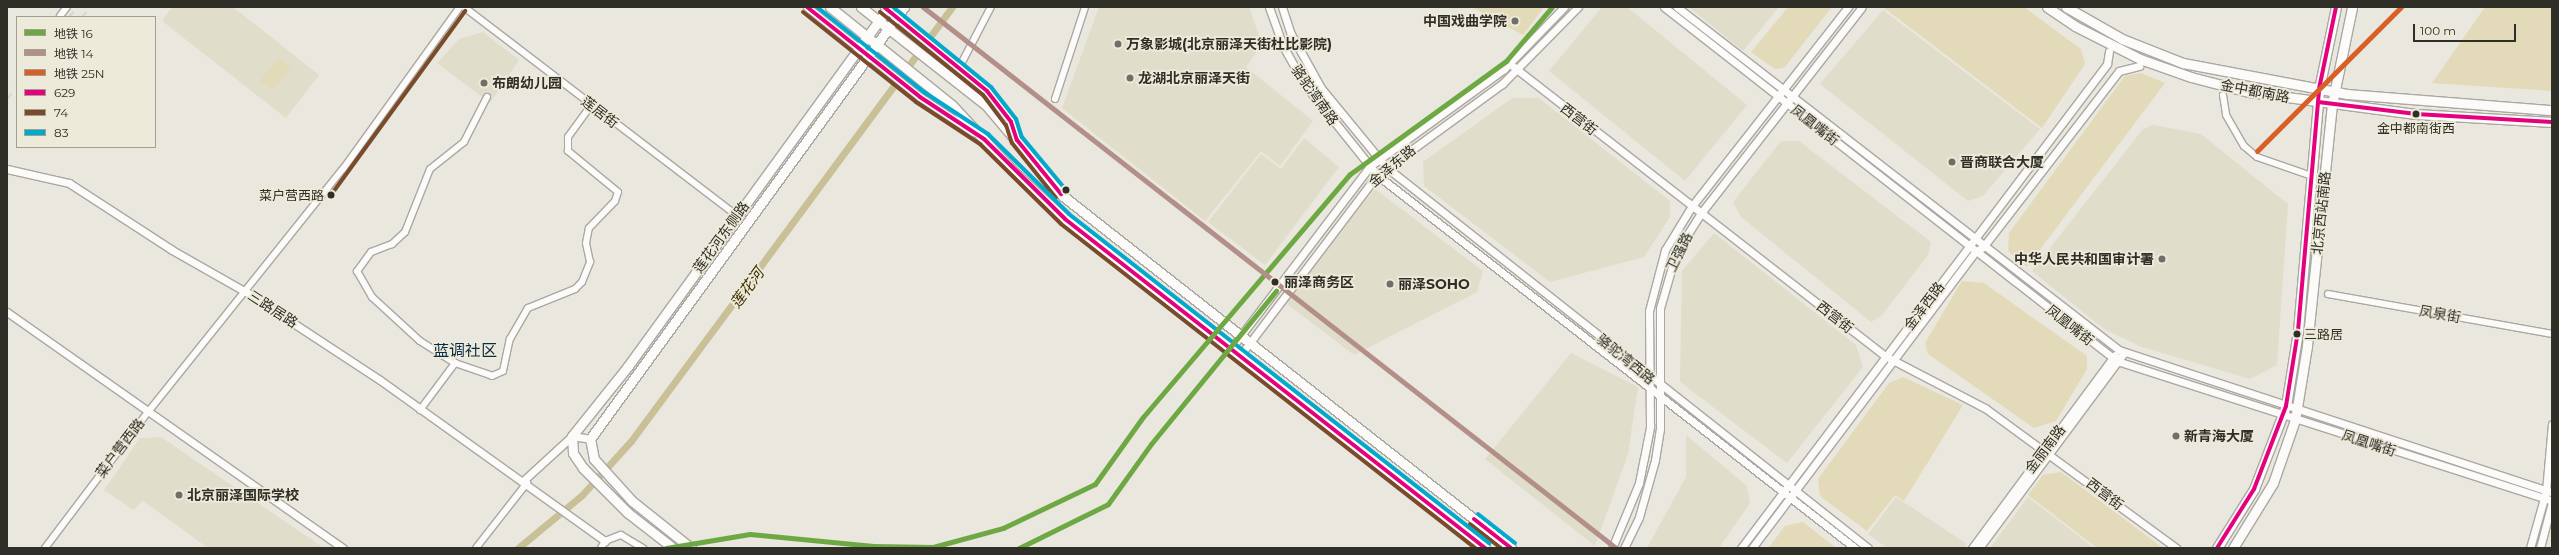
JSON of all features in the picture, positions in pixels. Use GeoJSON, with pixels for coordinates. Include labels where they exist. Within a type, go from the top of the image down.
{"type":"FeatureCollection","features":[{"type":"Feature","properties":{"kind":"main road"},"geometry":{"type":"LineString","coordinates":[[830,7],[930,86],[1059,214],[1230,350],[1485,548]]}},
{"type":"Feature","properties":{"kind":"main road"},"geometry":{"type":"LineString","coordinates":[[861,7],[986,105],[1063,196],[1240,337],[1511,548]]}},
{"type":"Feature","properties":{"kind":"main road","name":"莲花河东侧路"},"geometry":{"type":"LineString","coordinates":[[590,439],[749,225],[867,54],[888,28],[900,19],[904,7]]}},
{"type":"Feature","properties":{"kind":"main road","name":"金中都南路"},"geometry":{"type":"LineString","coordinates":[[2047,7],[2112,46],[2161,67],[2249,92],[2424,115],[2552,122]]}},
{"type":"Feature","properties":{"kind":"main road","name":"金中都南路"},"geometry":{"type":"LineString","coordinates":[[2066,7],[2122,39],[2165,58],[2334,92],[2552,110]]}},
{"type":"Feature","properties":{"kind":"main road","name":"北京西站南路"},"geometry":{"type":"LineString","coordinates":[[2217,548],[2254,489],[2286,406],[2298,331],[2319,89],[2336,7]]}},
{"type":"Feature","properties":{"kind":"main road","name":"北京西站南路"},"geometry":{"type":"LineString","coordinates":[[2233,548],[2273,483],[2295,420],[2307,346],[2332,104],[2352,7]]}},
{"type":"Feature","properties":{"kind":"main road","name":"莲花河东侧路"},"geometry":{"type":"LineString","coordinates":[[572,436],[737,216],[887,8]]}},
{"type":"Feature","properties":{"kind":"main road"},"geometry":{"type":"LineString","coordinates":[[572,436],[572,453],[583,468],[612,498],[673,548]]}},
{"type":"Feature","properties":{"kind":"main road"},"geometry":{"type":"LineString","coordinates":[[590,439],[594,458],[621,489],[640,509],[691,548]]}},
{"type":"Feature","properties":{"kind":"street"},"geometry":{"type":"LineString","coordinates":[[60,16],[67,7]]}},
{"type":"Feature","properties":{"kind":"street","name":"菜户营西路"},"geometry":{"type":"LineString","coordinates":[[45,548],[148,412],[246,292],[343,169],[460,7]]}},
{"type":"Feature","properties":{"kind":"street","name":"莲居街"},"geometry":{"type":"LineString","coordinates":[[464,7],[737,216]]}},
{"type":"Feature","properties":{"kind":"street"},"geometry":{"type":"LineString","coordinates":[[807,7],[920,97],[984,139]]}},
{"type":"Feature","properties":{"kind":"street"},"geometry":{"type":"LineString","coordinates":[[960,66],[991,7]]}},
{"type":"Feature","properties":{"kind":"street"},"geometry":{"type":"LineString","coordinates":[[1055,99],[1085,7]]}},
{"type":"Feature","properties":{"kind":"street","name":"骆驼湾南路"},"geometry":{"type":"LineString","coordinates":[[1269,7],[1277,32],[1297,72],[1377,175]]}},
{"type":"Feature","properties":{"kind":"street","name":"骆驼湾南路"},"geometry":{"type":"LineString","coordinates":[[1282,7],[1291,34],[1315,77],[1386,167]]}},
{"type":"Feature","properties":{"kind":"street","name":"金泽东路"},"geometry":{"type":"LineString","coordinates":[[1230,350],[1370,166],[1510,64],[1564,7]]}},
{"type":"Feature","properties":{"kind":"street","name":"金泽东路"},"geometry":{"type":"LineString","coordinates":[[1239,357],[1377,175],[1518,71],[1578,7]]}},
{"type":"Feature","properties":{"kind":"street","name":"凤凰嘴街"},"geometry":{"type":"LineString","coordinates":[[1664,7],[1975,252],[2115,360],[2295,420],[2552,502]]}},
{"type":"Feature","properties":{"kind":"street","name":"凤凰嘴街"},"geometry":{"type":"LineString","coordinates":[[1677,7],[1972,239],[2121,352],[2549,491]]}},
{"type":"Feature","properties":{"kind":"street","name":"卫强路"},"geometry":{"type":"LineString","coordinates":[[1612,548],[1639,483],[1650,426],[1649,311],[1654,280],[1665,250],[1692,206],[1848,7]]}},
{"type":"Feature","properties":{"kind":"street","name":"卫强路"},"geometry":{"type":"LineString","coordinates":[[1624,548],[1649,487],[1660,430],[1658,341],[1662,295],[1676,253],[1701,213],[1862,7]]}},
{"type":"Feature","properties":{"kind":"street"},"geometry":{"type":"LineString","coordinates":[[887,8],[960,66],[1001,107],[1017,140]]}},
{"type":"Feature","properties":{"kind":"street","name":"金泽西路"},"geometry":{"type":"LineString","coordinates":[[1741,548],[1972,239],[2107,64],[2109,51]]}},
{"type":"Feature","properties":{"kind":"street","name":"西营街"},"geometry":{"type":"LineString","coordinates":[[1510,64],[1885,356],[1892,361],[1970,398],[2048,451],[2176,548]]}},
{"type":"Feature","properties":{"kind":"street","name":"金泽西路"},"geometry":{"type":"LineString","coordinates":[[1752,548],[1975,252],[1983,247],[2119,71],[2139,66]]}},
{"type":"Feature","properties":{"kind":"street"},"geometry":{"type":"LineString","coordinates":[[2223,95],[2226,115],[2244,146],[2257,157],[2312,176]]}},
{"type":"Feature","properties":{"kind":"street"},"geometry":{"type":"LineString","coordinates":[[487,97],[464,142],[430,169],[405,232],[392,244],[371,252],[357,271],[372,297],[399,324],[455,363],[492,376],[503,371],[510,339],[528,308],[575,289],[582,282],[590,262],[586,243],[589,228],[615,201],[618,192],[568,151],[568,137],[591,105]]}},
{"type":"Feature","properties":{"kind":"street","name":"骆驼湾西路"},"geometry":{"type":"LineString","coordinates":[[1386,167],[1649,378],[1868,548]]}},
{"type":"Feature","properties":{"kind":"street","name":"三路居路"},"geometry":{"type":"LineString","coordinates":[[7,169],[69,182],[172,250],[246,292],[525,482],[605,541]]}},
{"type":"Feature","properties":{"kind":"street","name":"骆驼湾西路"},"geometry":{"type":"LineString","coordinates":[[1377,175],[1855,548]]}},
{"type":"Feature","properties":{"kind":"street","name":"凤泉街"},"geometry":{"type":"LineString","coordinates":[[2328,294],[2552,334]]}},
{"type":"Feature","properties":{"kind":"street"},"geometry":{"type":"LineString","coordinates":[[7,312],[343,548]]}},
{"type":"Feature","properties":{"kind":"street","name":"金丽南路"},"geometry":{"type":"LineString","coordinates":[[1979,548],[2121,352]]}},
{"type":"Feature","properties":{"kind":"street"},"geometry":{"type":"LineString","coordinates":[[420,410],[455,363]]}},
{"type":"Feature","properties":{"kind":"street"},"geometry":{"type":"LineString","coordinates":[[2530,548],[2544,499],[2549,491],[2552,424]]}},
{"type":"Feature","properties":{"kind":"street"},"geometry":{"type":"LineString","coordinates":[[476,548],[490,526],[525,482],[572,436],[590,439]]}},
{"type":"Feature","properties":{"kind":"street","name":"金丽南路"},"geometry":{"type":"LineString","coordinates":[[1972,548],[2048,451]]}},
{"type":"Feature","properties":{"kind":"street"},"geometry":{"type":"LineString","coordinates":[[2540,548],[2552,502]]}},
{"type":"Feature","properties":{"kind":"street"},"geometry":{"type":"LineString","coordinates":[[601,548],[605,541],[623,535],[643,548]]}},
{"type":"Feature","properties":{"kind":"shaded area"},"geometry":{"type":"Polygon","coordinates":[[[172,7],[233,7],[319,75],[286,118],[162,21],[172,7]]]}},
{"type":"Feature","properties":{"kind":"shaded area"},"geometry":{"type":"Polygon","coordinates":[[[1099,7],[1249,7],[1262,44],[1246,67],[1313,121],[1280,166],[1261,151],[1205,221],[1062,108],[1099,7]]]}},
{"type":"Feature","properties":{"kind":"shaded area","name":"中国戏曲学院"},"geometry":{"type":"Polygon","coordinates":[[[1472,7],[1544,7],[1523,35],[1472,7]]]}},
{"type":"Feature","properties":{"kind":"shaded area"},"geometry":{"type":"Polygon","coordinates":[[[1602,7],[1627,7],[1747,105],[1685,181],[1549,71],[1602,7]]]}},
{"type":"Feature","properties":{"kind":"shaded area"},"geometry":{"type":"Polygon","coordinates":[[[1689,7],[1779,7],[1743,51],[1689,7]]]}},
{"type":"Feature","properties":{"kind":"shaded area"},"geometry":{"type":"Polygon","coordinates":[[[1788,7],[1832,7],[1784,68],[1775,69],[1751,52],[1788,7]]]}},
{"type":"Feature","properties":{"kind":"shaded area"},"geometry":{"type":"Polygon","coordinates":[[[1883,7],[2024,7],[2081,49],[2085,64],[2042,128],[1883,7]]]}},
{"type":"Feature","properties":{"kind":"shaded area"},"geometry":{"type":"Polygon","coordinates":[[[2485,7],[2552,7],[2552,91],[2432,83],[2485,7]]]}},
{"type":"Feature","properties":{"kind":"shaded area"},"geometry":{"type":"Polygon","coordinates":[[[1883,10],[2040,129],[1983,196],[1968,201],[1820,84],[1883,10]]]}},
{"type":"Feature","properties":{"kind":"shaded area","name":"布朗幼儿园"},"geometry":{"type":"Polygon","coordinates":[[[483,32],[519,60],[490,103],[437,63],[459,39],[483,32]]]}},
{"type":"Feature","properties":{"kind":"shaded area"},"geometry":{"type":"Polygon","coordinates":[[[278,58],[291,68],[273,91],[260,81],[278,58]]]}},
{"type":"Feature","properties":{"kind":"shaded area"},"geometry":{"type":"Polygon","coordinates":[[[2141,73],[2165,83],[2027,267],[2008,251],[2009,233],[2125,76],[2141,73]]]}},
{"type":"Feature","properties":{"kind":"shaded area"},"geometry":{"type":"Polygon","coordinates":[[[1512,98],[1539,98],[1670,201],[1670,217],[1644,257],[1550,282],[1424,186],[1423,162],[1512,98]]]}},
{"type":"Feature","properties":{"kind":"shaded area","name":"中华人民共和国审计署"},"geometry":{"type":"Polygon","coordinates":[[[2153,125],[2201,134],[2288,204],[2277,365],[2250,379],[2142,347],[2104,329],[2032,271],[2143,129],[2153,125]]]}},
{"type":"Feature","properties":{"kind":"shaded area"},"geometry":{"type":"Polygon","coordinates":[[[1304,138],[1339,167],[1265,265],[1208,222],[1261,154],[1281,169],[1304,138]]]}},
{"type":"Feature","properties":{"kind":"shaded area"},"geometry":{"type":"Polygon","coordinates":[[[1781,141],[1799,141],[1931,242],[1928,255],[1882,315],[1871,322],[1741,217],[1733,202],[1781,141]]]}},
{"type":"Feature","properties":{"kind":"shaded area","name":"丽泽SOHO"},"geometry":{"type":"Polygon","coordinates":[[[1375,189],[1483,271],[1477,292],[1354,355],[1282,300],[1375,189]]]}},
{"type":"Feature","properties":{"kind":"shaded area"},"geometry":{"type":"Polygon","coordinates":[[[1714,233],[1856,345],[1863,367],[1787,463],[1680,382],[1682,271],[1714,233]]]}},
{"type":"Feature","properties":{"kind":"shaded area"},"geometry":{"type":"Polygon","coordinates":[[[1962,281],[1984,283],[2087,356],[2087,369],[2056,421],[2034,428],[1928,354],[1925,343],[1962,281]]]}},
{"type":"Feature","properties":{"kind":"shaded area"},"geometry":{"type":"Polygon","coordinates":[[[1571,353],[1638,387],[1628,454],[1595,546],[1485,459],[1571,353]]]}},
{"type":"Feature","properties":{"kind":"shaded area"},"geometry":{"type":"Polygon","coordinates":[[[1903,377],[1963,405],[1904,501],[1895,495],[1867,531],[1820,496],[1818,479],[1889,383],[1903,377]]]}},
{"type":"Feature","properties":{"kind":"shaded area"},"geometry":{"type":"Polygon","coordinates":[[[1686,435],[1747,486],[1750,503],[1719,548],[1647,548],[1686,477],[1686,435]]]}},
{"type":"Feature","properties":{"kind":"shaded area","name":"北京丽泽国际学校"},"geometry":{"type":"Polygon","coordinates":[[[161,437],[324,548],[208,548],[143,501],[133,510],[104,490],[140,438],[161,437]]]}},
{"type":"Feature","properties":{"kind":"shaded area"},"geometry":{"type":"Polygon","coordinates":[[[2061,472],[2163,548],[2097,548],[2028,495],[2043,475],[2061,472]]]}},
{"type":"Feature","properties":{"kind":"shaded area"},"geometry":{"type":"Polygon","coordinates":[[[1896,497],[1967,544],[1964,548],[1887,548],[1868,534],[1896,497]]]}},
{"type":"Feature","properties":{"kind":"shaded area"},"geometry":{"type":"Polygon","coordinates":[[[2028,497],[2094,548],[1990,548],[2028,497]]]}},
{"type":"Feature","properties":{"kind":"shaded area"},"geometry":{"type":"Polygon","coordinates":[[[1803,522],[1836,548],[1768,548],[1785,526],[1803,522]]]}},
{"type":"Feature","properties":{"kind":"waterway","name":"莲花河"},"geometry":{"type":"LineString","coordinates":[[518,548],[582,495],[631,441],[952,7]]}},
{"type":"Feature","properties":{"kind":"railway"},"geometry":{"type":"LineString","coordinates":[[70,16],[77,7]]}},
{"type":"Feature","properties":{"kind":"railway"},"geometry":{"type":"LineString","coordinates":[[83,16],[91,7]]}},
{"type":"Feature","properties":{"kind":"railway"},"geometry":{"type":"LineString","coordinates":[[7,99],[16,88]]}},
{"type":"Feature","properties":{"kind":"metro line","name":"14"},"geometry":{"type":"LineString","coordinates":[[923,7],[1616,548]]}},
{"type":"Feature","properties":{"kind":"metro line","name":"16"},"geometry":{"type":"LineString","coordinates":[[666,548],[750,534],[873,546],[933,547],[1003,528],[1095,484],[1143,417],[1350,174],[1506,61],[1552,7]]}},
{"type":"Feature","properties":{"kind":"metro line","name":"25N"},"geometry":{"type":"LineString","coordinates":[[2257,151],[2401,7]]}},
{"type":"Feature","properties":{"kind":"metro line","name":"16"},"geometry":{"type":"LineString","coordinates":[[1019,548],[1108,504],[1151,444],[1276,291]]}},
{"type":"Feature","properties":{"kind":"transit line","name":"629"},"geometry":{"type":"LineString","coordinates":[[807,7],[920,97],[984,139],[1065,219],[1485,548]]}},
{"type":"Feature","properties":{"kind":"transit line","name":"83"},"geometry":{"type":"LineString","coordinates":[[817,7],[924,92],[988,134],[1069,214],[1489,543]]}},
{"type":"Feature","properties":{"kind":"transit line","name":"629"},"geometry":{"type":"LineString","coordinates":[[884,7],[987,91],[1011,122],[1017,140],[1061,194]]}},
{"type":"Feature","properties":{"kind":"transit line","name":"83"},"geometry":{"type":"LineString","coordinates":[[893,7],[991,87],[1016,119],[1022,137],[1066,190]]}},
{"type":"Feature","properties":{"kind":"transit line","name":"629"},"geometry":{"type":"LineString","coordinates":[[2217,548],[2254,489],[2286,406],[2298,331],[2319,89],[2336,7]]}},
{"type":"Feature","properties":{"kind":"transit line","name":"74"},"geometry":{"type":"LineString","coordinates":[[331,195],[465,11]]}},
{"type":"Feature","properties":{"kind":"transit line","name":"74"},"geometry":{"type":"LineString","coordinates":[[803,12],[916,102],[980,144],[1061,224],[1475,548]]}},
{"type":"Feature","properties":{"kind":"transit line","name":"74"},"geometry":{"type":"LineString","coordinates":[[880,12],[983,95],[1006,125],[1012,143],[1056,198]]}},
{"type":"Feature","properties":{"kind":"transit line","name":"629"},"geometry":{"type":"LineString","coordinates":[[2318,102],[2416,114],[2552,122]]}},
{"type":"Feature","properties":{"kind":"transit line","name":"83"},"geometry":{"type":"LineString","coordinates":[[1478,514],[1515,543]]}},
{"type":"Feature","properties":{"kind":"transit line","name":"629"},"geometry":{"type":"LineString","coordinates":[[1474,519],[1511,548]]}},
{"type":"Feature","properties":{"kind":"transit line","name":"74"},"geometry":{"type":"LineString","coordinates":[[1470,524],[1501,548]]}},
{"type":"Feature","properties":{"kind":"place","name":"中国戏曲学院"},"geometry":{"type":"Point","coordinates":[1515,21]}},
{"type":"Feature","properties":{"kind":"place","name":"万象影城(北京丽泽天街杜比影院)"},"geometry":{"type":"Point","coordinates":[1118,44]}},
{"type":"Feature","properties":{"kind":"place","name":"龙湖北京丽泽天街"},"geometry":{"type":"Point","coordinates":[1130,78]}},
{"type":"Feature","properties":{"kind":"place","name":"布朗幼儿园"},"geometry":{"type":"Point","coordinates":[484,83]}},
{"type":"Feature","properties":{"kind":"place","name":"金中都南街西"},"geometry":{"type":"Point","coordinates":[2416,114]}},
{"type":"Feature","properties":{"kind":"place","name":"晋商联合大厦"},"geometry":{"type":"Point","coordinates":[1952,162]}},
{"type":"Feature","properties":{"kind":"place","name":"菜户营西路"},"geometry":{"type":"Point","coordinates":[331,195]}},
{"type":"Feature","properties":{"kind":"place","name":"中华人民共和国审计署"},"geometry":{"type":"Point","coordinates":[2162,259]}},
{"type":"Feature","properties":{"kind":"place","name":"丽泽商务区"},"geometry":{"type":"Point","coordinates":[1275,282]}},
{"type":"Feature","properties":{"kind":"place","name":"丽泽SOHO"},"geometry":{"type":"Point","coordinates":[1390,284]}},
{"type":"Feature","properties":{"kind":"place","name":"三路居"},"geometry":{"type":"Point","coordinates":[2297,334]}},
{"type":"Feature","properties":{"kind":"place","name":"新青海大厦"},"geometry":{"type":"Point","coordinates":[2176,436]}},
{"type":"Feature","properties":{"kind":"place","name":"北京丽泽国际学校"},"geometry":{"type":"Point","coordinates":[179,495]}},
{"type":"Feature","properties":{"kind":"district","name":"蓝调社区"},"geometry":{"type":"Point","coordinates":[465,351]}}]}
